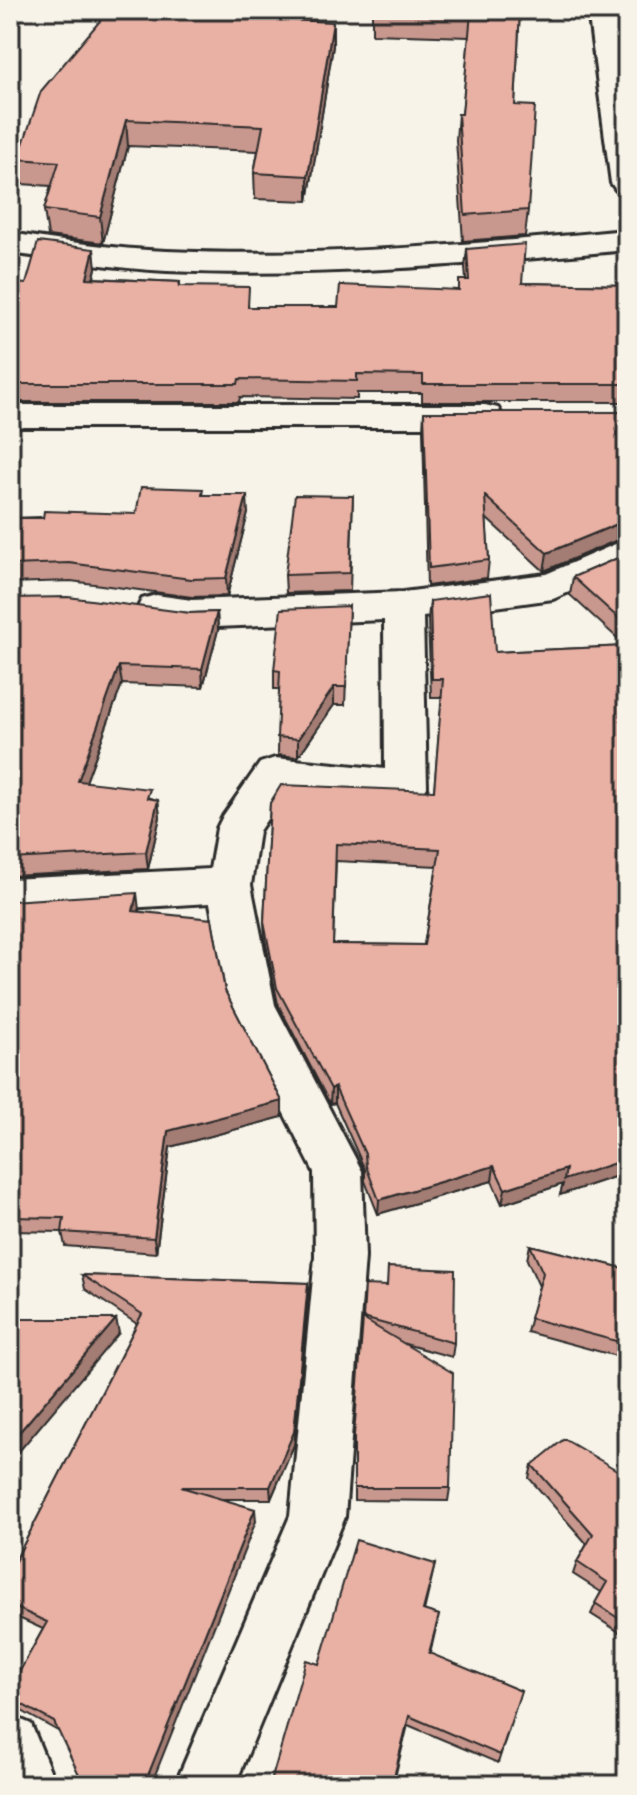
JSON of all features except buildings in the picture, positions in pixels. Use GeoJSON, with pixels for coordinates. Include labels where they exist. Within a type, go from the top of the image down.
{"type":"FeatureCollection","features":[{"type":"Feature","properties":{"kind":"street"},"geometry":{"type":"LineString","coordinates":[[602,10],[623,127],[627,183]]}},
{"type":"Feature","properties":{"kind":"street"},"geometry":{"type":"LineString","coordinates":[[10,243],[64,253],[243,265],[416,259],[627,240]]}},
{"type":"Feature","properties":{"kind":"street"},"geometry":{"type":"LineString","coordinates":[[10,416],[516,416]]}},
{"type":"Feature","properties":{"kind":"street"},"geometry":{"type":"LineString","coordinates":[[116,604],[192,614],[403,606],[553,586],[627,552]]}},
{"type":"Feature","properties":{"kind":"street"},"geometry":{"type":"LineString","coordinates":[[205,1785],[317,1517],[340,1257],[338,1171],[252,1006],[229,885],[238,828],[275,774],[406,787],[403,606]]}},
{"type":"Feature","properties":{"kind":"street"},"geometry":{"type":"LineString","coordinates":[[10,897],[229,885]]}},
{"type":"Feature","properties":{"kind":"street"},"geometry":{"type":"LineString","coordinates":[[10,1745],[26,1785]]}}]}
